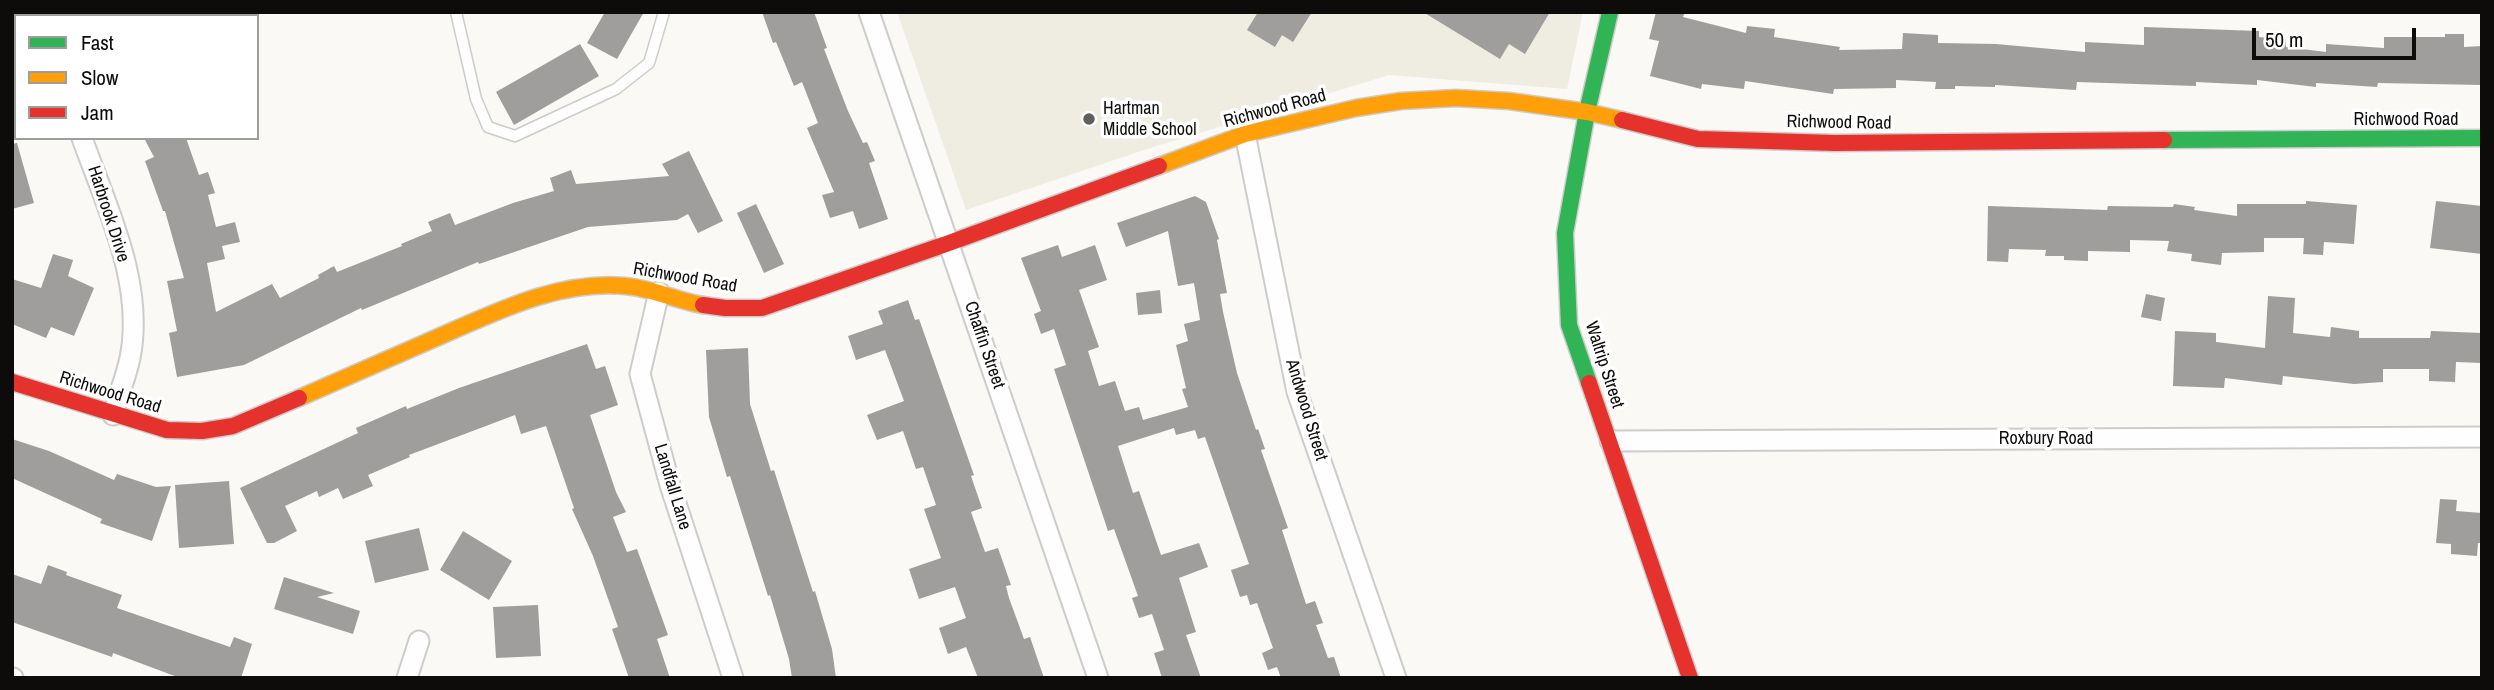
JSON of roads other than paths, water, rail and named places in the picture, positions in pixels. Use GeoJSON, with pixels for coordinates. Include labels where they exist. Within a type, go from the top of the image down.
{"type":"FeatureCollection","features":[{"type":"Feature","properties":{"kind":"street","name":"Chaffin Street"},"geometry":{"type":"LineString","coordinates":[[869,12],[1098,678]]}},
{"type":"Feature","properties":{"kind":"street","name":"Waltrip Street"},"geometry":{"type":"LineString","coordinates":[[1610,12],[1587,111],[1565,233],[1569,325],[1690,678]]}},
{"type":"Feature","properties":{"kind":"street","name":"Richwood Road"},"geometry":{"type":"LineString","coordinates":[[12,382],[167,430],[202,431],[233,426],[265,410],[553,292],[594,286],[625,286],[659,292],[697,304],[725,308],[762,308],[949,243],[1245,134],[1356,108],[1401,101],[1456,98],[1496,100],[1587,111],[1698,139],[1835,143],[2482,138]]}},
{"type":"Feature","properties":{"kind":"street","name":"Andwood Street"},"geometry":{"type":"LineString","coordinates":[[1245,134],[1297,393],[1396,678]]}},
{"type":"Feature","properties":{"kind":"street","name":"Harbrook Drive"},"geometry":{"type":"LineString","coordinates":[[83,140],[123,253],[133,319],[130,356],[113,415]]}},
{"type":"Feature","properties":{"kind":"street","name":"Landfall Lane"},"geometry":{"type":"LineString","coordinates":[[659,292],[640,374],[670,485],[733,678]]}},
{"type":"Feature","properties":{"kind":"street","name":"Roxbury Road"},"geometry":{"type":"LineString","coordinates":[[1610,442],[2482,437]]}},
{"type":"Feature","properties":{"kind":"street"},"geometry":{"type":"LineString","coordinates":[[407,678],[419,641]]}},
{"type":"Feature","properties":{"kind":"lane"},"geometry":{"type":"LineString","coordinates":[[456,12],[476,99],[488,127],[515,136],[616,89],[649,63],[664,12]]}},
{"type":"Feature","properties":{"kind":"place","name":"Hartman Middle School"},"geometry":{"type":"Point","coordinates":[1089,119]}}]}
